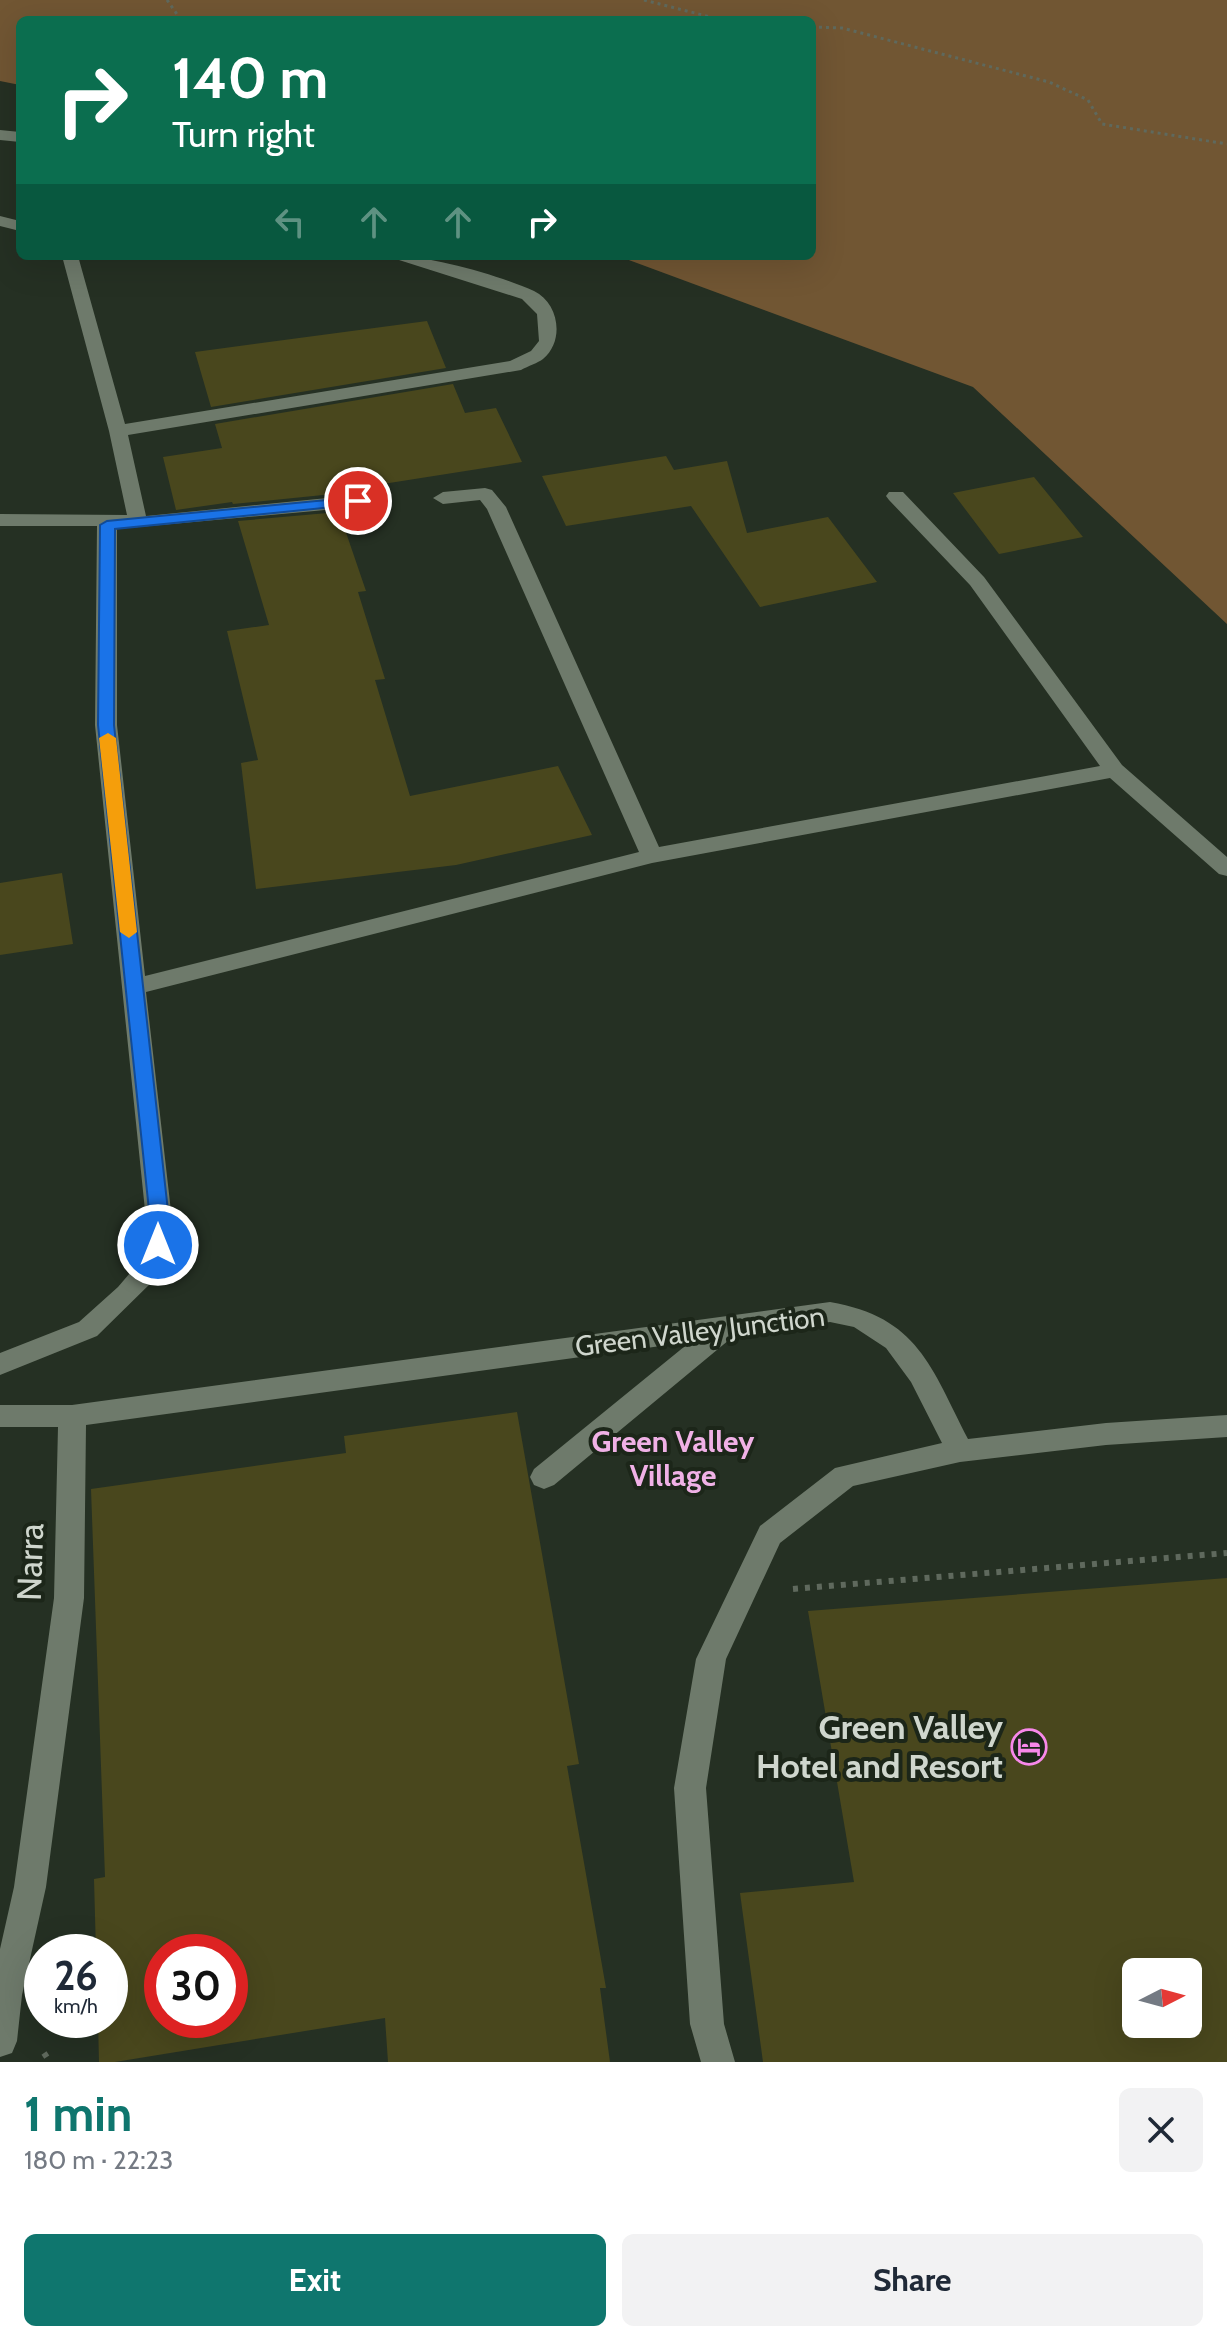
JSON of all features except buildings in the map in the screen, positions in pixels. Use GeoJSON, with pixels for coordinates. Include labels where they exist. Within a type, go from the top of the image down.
{"type":"FeatureCollection","features":[{"type":"Feature","properties":{"kind":"street"},"geometry":{"type":"LineString","coordinates":[[71,260],[118,431],[137,519]]}},
{"type":"Feature","properties":{"kind":"street"},"geometry":{"type":"LineString","coordinates":[[118,431],[515,366],[537,355],[548,341],[546,314],[541,303],[528,295],[418,260]]}},
{"type":"Feature","properties":{"kind":"street"},"geometry":{"type":"LineString","coordinates":[[443,498],[485,494],[496,507],[652,856]]}},
{"type":"Feature","properties":{"kind":"street"},"geometry":{"type":"LineString","coordinates":[[896,496],[977,581],[1114,770],[1227,869]]}},
{"type":"Feature","properties":{"kind":"street"},"geometry":{"type":"LineString","coordinates":[[107,525],[358,501]]}},
{"type":"Feature","properties":{"kind":"street"},"geometry":{"type":"LineString","coordinates":[[0,520],[79,522],[137,519]]}},
{"type":"Feature","properties":{"kind":"street"},"geometry":{"type":"LineString","coordinates":[[107,525],[137,519]]}},
{"type":"Feature","properties":{"kind":"street"},"geometry":{"type":"LineString","coordinates":[[0,1364],[88,1329],[147,1271],[158,1245],[159,1220],[106,725],[107,525]]}},
{"type":"Feature","properties":{"kind":"street"},"geometry":{"type":"LineString","coordinates":[[134,987],[652,856],[1114,770]]}},
{"type":"Feature","properties":{"kind":"street","name":"Green Valley Junction"},"geometry":{"type":"LineString","coordinates":[[0,1416],[72,1416],[830,1312],[862,1318],[889,1334],[909,1356],[960,1451]]}},
{"type":"Feature","properties":{"kind":"street"},"geometry":{"type":"LineString","coordinates":[[544,1477],[726,1328]]}},
{"type":"Feature","properties":{"kind":"street","name":"Narra"},"geometry":{"type":"LineString","coordinates":[[0,2041],[6,1995],[30,1887],[69,1598],[72,1416]]}},
{"type":"Feature","properties":{"kind":"street"},"geometry":{"type":"LineString","coordinates":[[718,2062],[707,2024],[690,1788],[711,1659],[770,1535],[845,1476],[960,1451],[1106,1434],[1227,1426]]}},
{"type":"Feature","properties":{"kind":"path"},"geometry":{"type":"LineString","coordinates":[[644,0],[706,16]]}},
{"type":"Feature","properties":{"kind":"path"},"geometry":{"type":"LineString","coordinates":[[816,27],[842,28],[1049,82],[1088,100],[1102,124],[1227,144]]}},
{"type":"Feature","properties":{"kind":"path"},"geometry":{"type":"LineString","coordinates":[[742,1593],[1227,1553]]}},
{"type":"Feature","properties":{"kind":"shaded area"},"geometry":{"type":"Polygon","coordinates":[[[0,0],[1227,0],[1227,624],[973,387],[629,260],[816,260],[816,16],[16,16],[16,84],[0,81],[0,0]]]}},
{"type":"Feature","properties":{"kind":"slow traffic"},"geometry":{"type":"LineString","coordinates":[[108,738],[129,932]]}},
{"type":"Feature","properties":{"kind":"place","name":"Green Valley Hotel and Resort"},"geometry":{"type":"Point","coordinates":[1029,1747]}},
{"type":"Feature","properties":{"kind":"district","name":"Green Valley Village"},"geometry":{"type":"Point","coordinates":[673,1459]}},
{"type":"Feature","properties":{"kind":"route"},"geometry":{"type":"LineString","coordinates":[[158,1245],[159,1220],[106,725],[107,525],[358,501]]}}]}
